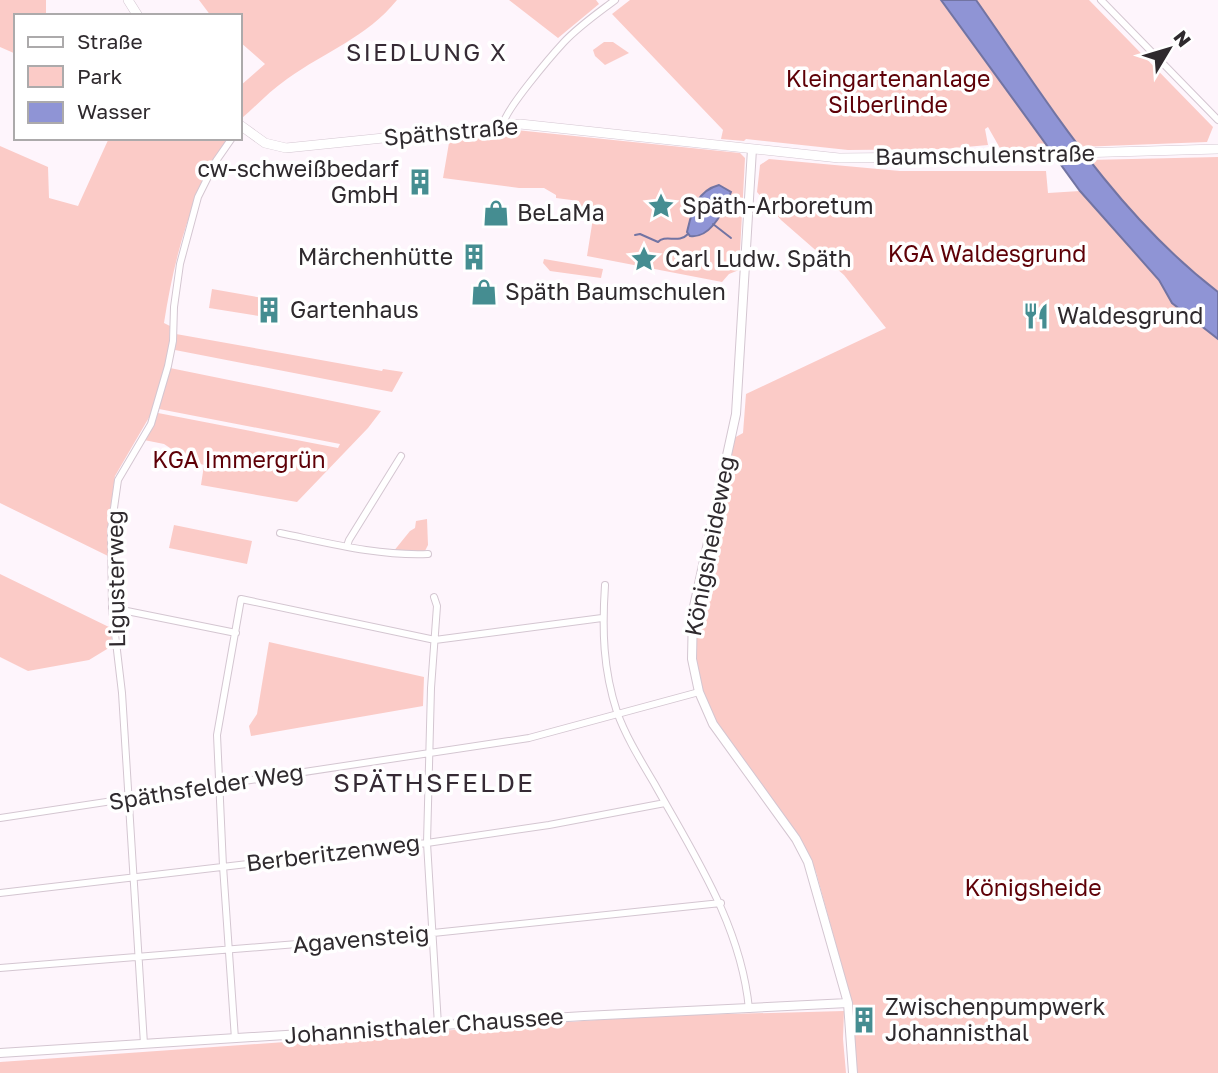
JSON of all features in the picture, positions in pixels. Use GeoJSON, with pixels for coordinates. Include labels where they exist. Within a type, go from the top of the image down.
{"type":"FeatureCollection","features":[{"type":"Feature","properties":{"kind":"main road","name":"Späthstraße"},"geometry":{"type":"LineString","coordinates":[[242,128],[270,145],[292,148],[514,124],[752,149]]}},
{"type":"Feature","properties":{"kind":"main road","name":"Baumschulenstraße"},"geometry":{"type":"LineString","coordinates":[[752,149],[839,158],[1218,149]]}},
{"type":"Feature","properties":{"kind":"street"},"geometry":{"type":"LineString","coordinates":[[503,125],[504,119],[517,101],[565,41],[615,0]]}},
{"type":"Feature","properties":{"kind":"street"},"geometry":{"type":"LineString","coordinates":[[1101,0],[1218,120]]}},
{"type":"Feature","properties":{"kind":"street"},"geometry":{"type":"LineString","coordinates":[[514,124],[513,113],[517,101]]}},
{"type":"Feature","properties":{"kind":"street","name":"Ligusterweg"},"geometry":{"type":"LineString","coordinates":[[144,1044],[122,693],[112,608],[111,529],[116,485],[123,468],[151,424],[172,349],[176,283],[195,208],[206,178],[231,140]]}},
{"type":"Feature","properties":{"kind":"street","name":"Königsheideweg"},"geometry":{"type":"LineString","coordinates":[[752,149],[736,414],[691,622],[692,659],[699,692],[713,724],[803,850],[816,883],[849,1003],[853,1073]]}},
{"type":"Feature","properties":{"kind":"street"},"geometry":{"type":"LineString","coordinates":[[347,546],[401,456]]}},
{"type":"Feature","properties":{"kind":"street"},"geometry":{"type":"LineString","coordinates":[[280,533],[398,556],[428,554]]}},
{"type":"Feature","properties":{"kind":"street"},"geometry":{"type":"LineString","coordinates":[[605,585],[602,618],[606,672],[618,714],[720,903],[735,943],[749,1009]]}},
{"type":"Feature","properties":{"kind":"street"},"geometry":{"type":"LineString","coordinates":[[434,597],[437,606],[427,843],[438,1025]]}},
{"type":"Feature","properties":{"kind":"street"},"geometry":{"type":"LineString","coordinates":[[235,1039],[217,735],[241,600],[435,640],[602,618]]}},
{"type":"Feature","properties":{"kind":"street"},"geometry":{"type":"LineString","coordinates":[[112,608],[236,633]]}},
{"type":"Feature","properties":{"kind":"street","name":"Späthsfelder Weg"},"geometry":{"type":"LineString","coordinates":[[0,818],[529,738],[699,692]]}},
{"type":"Feature","properties":{"kind":"street","name":"Berberitzenweg"},"geometry":{"type":"LineString","coordinates":[[0,893],[427,843],[549,825],[665,803]]}},
{"type":"Feature","properties":{"kind":"street","name":"Agavensteig"},"geometry":{"type":"LineString","coordinates":[[0,968],[433,933],[720,903]]}},
{"type":"Feature","properties":{"kind":"street","name":"Johannisthaler Chaussee"},"geometry":{"type":"LineString","coordinates":[[0,1053],[438,1025],[849,1003]]}},
{"type":"Feature","properties":{"kind":"green space"},"geometry":{"type":"Polygon","coordinates":[[[0,0],[46,0],[46,14],[14,14],[14,53],[0,47],[0,0]]]}},
{"type":"Feature","properties":{"kind":"green space"},"geometry":{"type":"Polygon","coordinates":[[[199,0],[397,0],[359,34],[287,79],[242,118],[242,84],[265,64],[242,44],[242,14],[210,14],[199,0]]]}},
{"type":"Feature","properties":{"kind":"green space"},"geometry":{"type":"Polygon","coordinates":[[[509,0],[596,0],[599,4],[558,38],[509,0]]]}},
{"type":"Feature","properties":{"kind":"green space","name":"Kleingartenanlage Silberlinde"},"geometry":{"type":"Polygon","coordinates":[[[630,0],[940,0],[1048,147],[1001,150],[988,127],[985,129],[988,145],[944,149],[848,150],[746,139],[721,139],[723,130],[612,14],[630,0]]]}},
{"type":"Feature","properties":{"kind":"green space"},"geometry":{"type":"Polygon","coordinates":[[[976,0],[1089,0],[1213,127],[1207,142],[1079,147],[976,0]]]}},
{"type":"Feature","properties":{"kind":"green space"},"geometry":{"type":"Polygon","coordinates":[[[604,42],[613,42],[629,53],[605,65],[595,56],[593,50],[604,42]]]}},
{"type":"Feature","properties":{"kind":"green space","name":"Späth-Arboretum"},"geometry":{"type":"Polygon","coordinates":[[[516,130],[740,153],[745,158],[739,270],[729,274],[722,282],[587,256],[594,212],[578,209],[579,201],[556,198],[556,195],[544,188],[519,188],[443,178],[450,137],[516,130]]]}},
{"type":"Feature","properties":{"kind":"green space"},"geometry":{"type":"Polygon","coordinates":[[[108,140],[227,140],[194,203],[179,251],[164,323],[170,326],[169,351],[151,414],[115,476],[108,525],[108,556],[0,503],[0,146],[48,167],[49,198],[78,206],[108,140]]]}},
{"type":"Feature","properties":{"kind":"green space"},"geometry":{"type":"Polygon","coordinates":[[[1218,157],[1218,292],[1182,263],[1149,231],[1117,197],[1089,160],[1218,157]]]}},
{"type":"Feature","properties":{"kind":"green space","name":"Königsheide"},"geometry":{"type":"Polygon","coordinates":[[[769,159],[900,171],[1046,171],[1048,193],[1080,191],[1159,280],[1172,303],[1218,339],[1218,1073],[857,1073],[852,1003],[816,872],[802,842],[721,731],[704,696],[696,667],[694,622],[734,438],[743,433],[746,394],[886,328],[844,275],[781,220],[757,192],[760,165],[769,159]]]}},
{"type":"Feature","properties":{"kind":"green space"},"geometry":{"type":"Polygon","coordinates":[[[544,259],[603,269],[601,278],[550,271],[543,263],[544,259]]]}},
{"type":"Feature","properties":{"kind":"green space"},"geometry":{"type":"Polygon","coordinates":[[[212,289],[274,300],[271,318],[209,308],[212,289]]]}},
{"type":"Feature","properties":{"kind":"green space"},"geometry":{"type":"Polygon","coordinates":[[[176,334],[382,371],[403,372],[392,392],[175,350],[176,334]]]}},
{"type":"Feature","properties":{"kind":"green space","name":"KGA Immergrün"},"geometry":{"type":"Polygon","coordinates":[[[170,368],[381,411],[297,502],[201,485],[204,465],[188,460],[164,444],[144,440],[158,413],[338,448],[340,444],[159,409],[170,368]]]}},
{"type":"Feature","properties":{"kind":"green space"},"geometry":{"type":"Polygon","coordinates":[[[427,519],[428,545],[424,553],[393,552],[415,528],[416,521],[427,519]]]}},
{"type":"Feature","properties":{"kind":"green space"},"geometry":{"type":"Polygon","coordinates":[[[174,525],[252,541],[247,564],[169,548],[174,525]]]}},
{"type":"Feature","properties":{"kind":"green space"},"geometry":{"type":"Polygon","coordinates":[[[0,574],[111,628],[112,646],[89,660],[28,671],[0,657],[0,574]]]}},
{"type":"Feature","properties":{"kind":"green space"},"geometry":{"type":"Polygon","coordinates":[[[269,642],[424,677],[423,706],[251,736],[249,726],[257,714],[269,642]]]}},
{"type":"Feature","properties":{"kind":"green space"},"geometry":{"type":"Polygon","coordinates":[[[844,1011],[846,1073],[0,1073],[0,1062],[653,1016],[844,1011]]]}},
{"type":"Feature","properties":{"kind":"water"},"geometry":{"type":"Polygon","coordinates":[[[941,0],[976,0],[1058,118],[1116,193],[1181,261],[1218,292],[1218,339],[1172,303],[1159,280],[1080,191],[941,0]]]}},
{"type":"Feature","properties":{"kind":"water"},"geometry":{"type":"Polygon","coordinates":[[[719,185],[731,192],[721,214],[705,233],[690,236],[687,232],[696,203],[705,192],[719,185]]]}},
{"type":"Feature","properties":{"kind":"waterway"},"geometry":{"type":"LineString","coordinates":[[713,224],[731,238]]}},
{"type":"Feature","properties":{"kind":"waterway"},"geometry":{"type":"LineString","coordinates":[[635,235],[640,234],[658,242],[688,234]]}},
{"type":"Feature","properties":{"kind":"place","name":"cw-schweißbedarf GmbH"},"geometry":{"type":"Point","coordinates":[420,182]}},
{"type":"Feature","properties":{"kind":"place","name":"Späth-Arboretum"},"geometry":{"type":"Point","coordinates":[661,206]}},
{"type":"Feature","properties":{"kind":"place","name":"BeLaMa"},"geometry":{"type":"Point","coordinates":[496,213]}},
{"type":"Feature","properties":{"kind":"place","name":"Märchenhütte"},"geometry":{"type":"Point","coordinates":[474,257]}},
{"type":"Feature","properties":{"kind":"place","name":"Carl Ludw. Späth"},"geometry":{"type":"Point","coordinates":[644,259]}},
{"type":"Feature","properties":{"kind":"place","name":"Späth Baumschulen"},"geometry":{"type":"Point","coordinates":[484,292]}},
{"type":"Feature","properties":{"kind":"place","name":"Gartenhaus"},"geometry":{"type":"Point","coordinates":[269,310]}},
{"type":"Feature","properties":{"kind":"place","name":"Waldesgrund"},"geometry":{"type":"Point","coordinates":[1036,316]}},
{"type":"Feature","properties":{"kind":"place","name":"Zwischenpumpwerk Johannisthal"},"geometry":{"type":"Point","coordinates":[864,1020]}},
{"type":"Feature","properties":{"kind":"district","name":"SIEDLUNG X"},"geometry":{"type":"Point","coordinates":[427,53]}},
{"type":"Feature","properties":{"kind":"district","name":"SPÄTHSFELDE"},"geometry":{"type":"Point","coordinates":[434,783]}},
{"type":"Feature","properties":{"kind":"park label","name":"KGA Waldesgrund"},"geometry":{"type":"Point","coordinates":[987,254]}}]}
